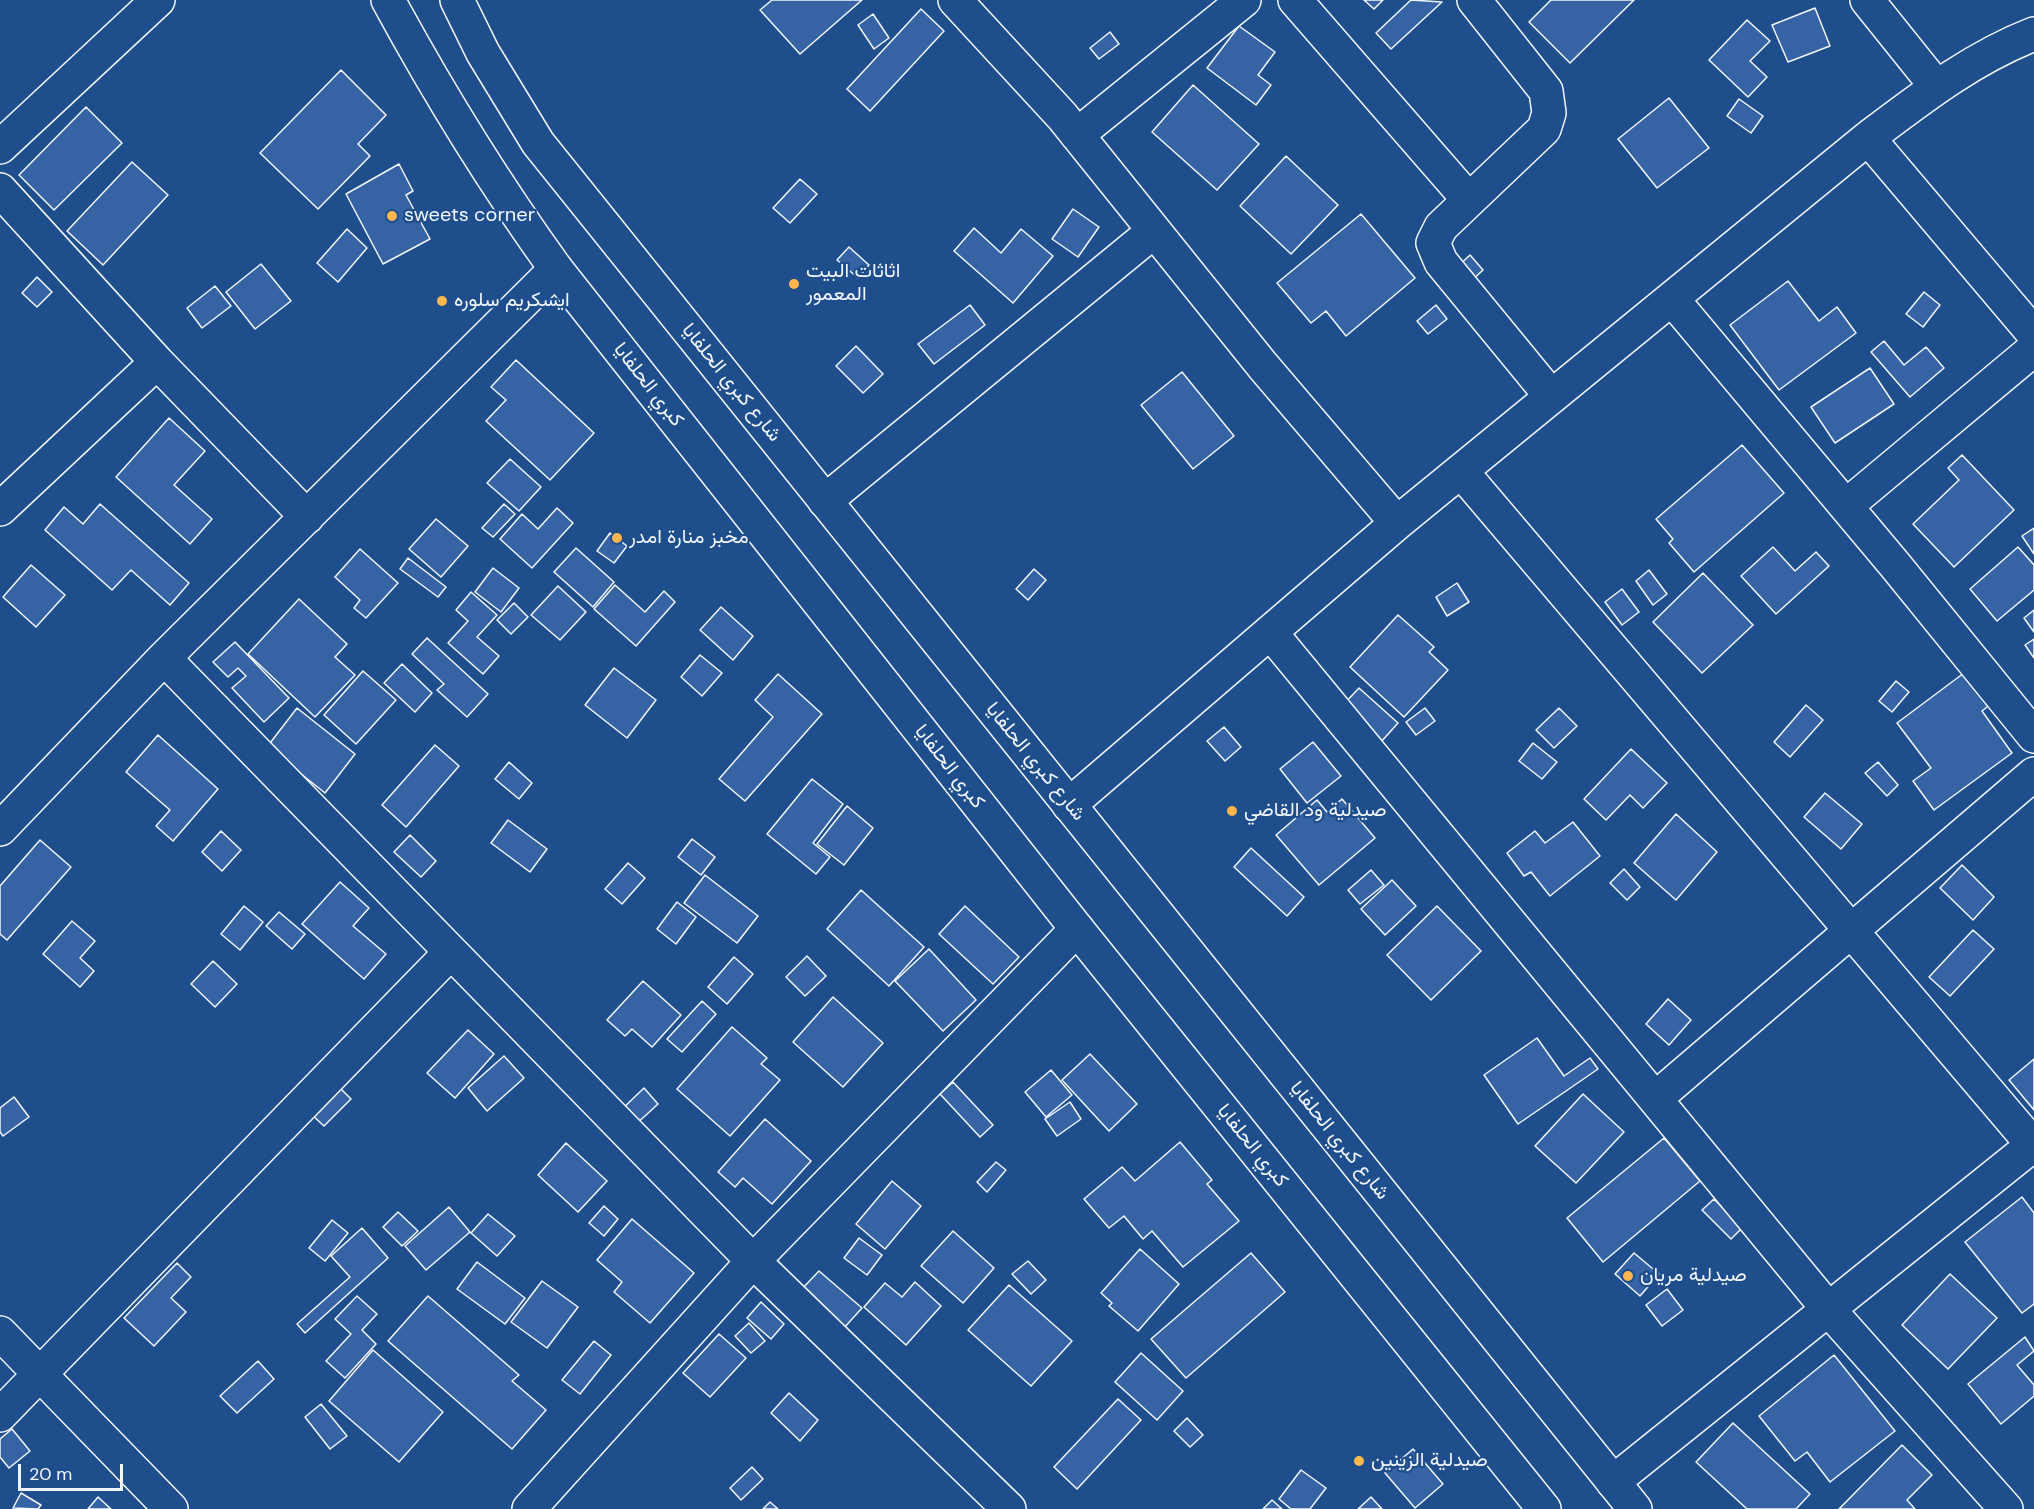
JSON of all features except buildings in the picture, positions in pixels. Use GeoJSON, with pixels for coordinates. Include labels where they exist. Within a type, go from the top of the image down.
{"type":"FeatureCollection","features":[{"type":"Feature","properties":{"kind":"street"},"geometry":{"type":"LineString","coordinates":[[0,147],[158,0]]}},
{"type":"Feature","properties":{"kind":"street","name":"كبري الحلفايا"},"geometry":{"type":"LineString","coordinates":[[388,0],[432,81],[486,169],[556,269],[1077,929],[1544,1509]]}},
{"type":"Feature","properties":{"kind":"street","name":"شارع كبري الحلفايا"},"geometry":{"type":"LineString","coordinates":[[457,0],[483,53],[538,143],[1635,1509]]}},
{"type":"Feature","properties":{"kind":"street"},"geometry":{"type":"LineString","coordinates":[[955,0],[1077,135],[1263,366],[1397,523]]}},
{"type":"Feature","properties":{"kind":"street"},"geometry":{"type":"LineString","coordinates":[[1077,135],[1244,0]]}},
{"type":"Feature","properties":{"kind":"street"},"geometry":{"type":"LineString","coordinates":[[1295,0],[1469,200]]}},
{"type":"Feature","properties":{"kind":"street"},"geometry":{"type":"LineString","coordinates":[[1474,0],[1546,92],[1549,113],[1544,129],[1441,227],[1433,243],[1441,262],[1551,396]]}},
{"type":"Feature","properties":{"kind":"street"},"geometry":{"type":"LineString","coordinates":[[1868,0],[1936,86]]}},
{"type":"Feature","properties":{"kind":"street"},"geometry":{"type":"LineString","coordinates":[[1070,805],[1397,523],[1868,138],[1936,86],[2005,45],[2034,34]]}},
{"type":"Feature","properties":{"kind":"street"},"geometry":{"type":"LineString","coordinates":[[1868,138],[2034,334]]}},
{"type":"Feature","properties":{"kind":"street"},"geometry":{"type":"LineString","coordinates":[[0,190],[157,362],[307,517]]}},
{"type":"Feature","properties":{"kind":"street"},"geometry":{"type":"LineString","coordinates":[[825,501],[1154,231]]}},
{"type":"Feature","properties":{"kind":"street"},"geometry":{"type":"LineString","coordinates":[[0,829],[164,658],[556,269]]}},
{"type":"Feature","properties":{"kind":"street"},"geometry":{"type":"LineString","coordinates":[[1671,299],[1846,506],[2034,735]]}},
{"type":"Feature","properties":{"kind":"street"},"geometry":{"type":"LineString","coordinates":[[1846,506],[2034,349]]}},
{"type":"Feature","properties":{"kind":"street"},"geometry":{"type":"LineString","coordinates":[[0,509],[157,362]]}},
{"type":"Feature","properties":{"kind":"street"},"geometry":{"type":"LineString","coordinates":[[1461,471],[2033,1145],[1613,1482]]}},
{"type":"Feature","properties":{"kind":"street"},"geometry":{"type":"LineString","coordinates":[[1270,632],[1830,1310],[2006,1509]]}},
{"type":"Feature","properties":{"kind":"street"},"geometry":{"type":"LineString","coordinates":[[164,658],[753,1261],[1009,1509]]}},
{"type":"Feature","properties":{"kind":"street"},"geometry":{"type":"LineString","coordinates":[[1656,1098],[2034,774]]}},
{"type":"Feature","properties":{"kind":"street"},"geometry":{"type":"LineString","coordinates":[[529,1509],[753,1261],[1077,929]]}},
{"type":"Feature","properties":{"kind":"street"},"geometry":{"type":"LineString","coordinates":[[0,1415],[450,953]]}},
{"type":"Feature","properties":{"kind":"street"},"geometry":{"type":"LineString","coordinates":[[0,1333],[171,1509]]}},
{"type":"Feature","properties":{"kind":"place","name":"sweets corner"},"geometry":{"type":"Point","coordinates":[392,216]}},
{"type":"Feature","properties":{"kind":"place","name":"اثاثات البيت المعمور"},"geometry":{"type":"Point","coordinates":[794,284]}},
{"type":"Feature","properties":{"kind":"place","name":"ايسكريم سلوره"},"geometry":{"type":"Point","coordinates":[442,301]}},
{"type":"Feature","properties":{"kind":"place","name":"مخبز منارة امدر"},"geometry":{"type":"Point","coordinates":[617,538]}},
{"type":"Feature","properties":{"kind":"place","name":"صيدلية ود القاضي"},"geometry":{"type":"Point","coordinates":[1232,811]}},
{"type":"Feature","properties":{"kind":"place","name":"صيدلية مريان"},"geometry":{"type":"Point","coordinates":[1628,1276]}},
{"type":"Feature","properties":{"kind":"place","name":"صيدلية الزينين"},"geometry":{"type":"Point","coordinates":[1359,1461]}}]}
